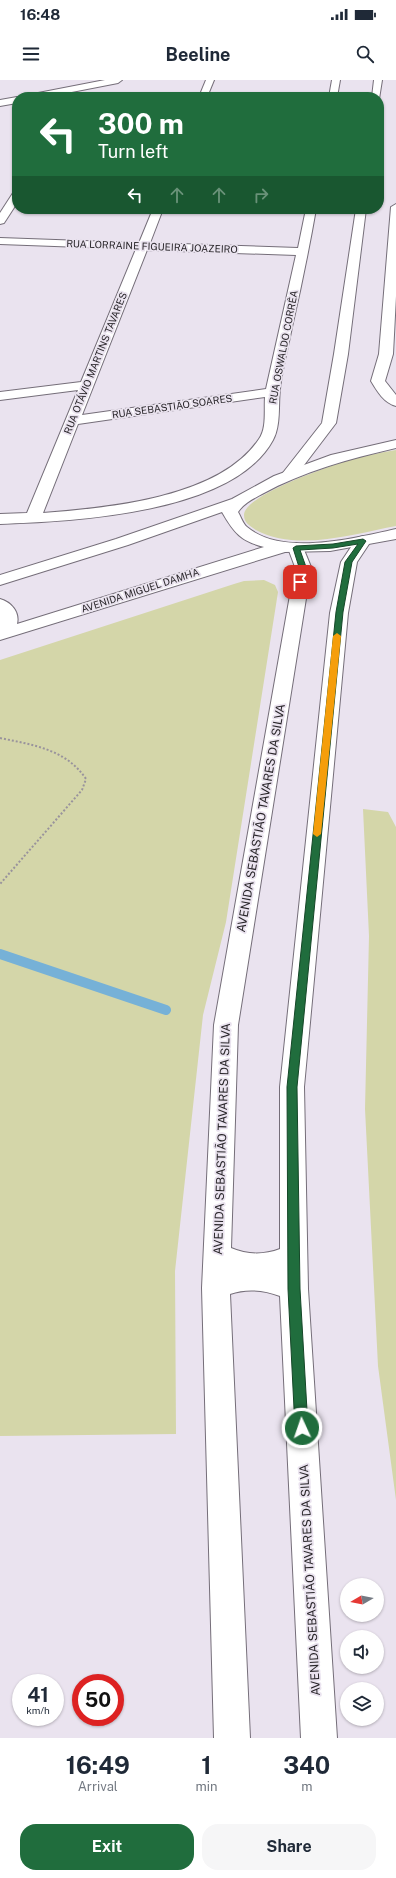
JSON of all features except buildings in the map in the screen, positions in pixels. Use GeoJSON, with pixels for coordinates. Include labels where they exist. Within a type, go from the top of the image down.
{"type":"FeatureCollection","features":[{"type":"Feature","properties":{"kind":"main road"},"geometry":{"type":"LineString","coordinates":[[58,92],[112,80]]}},
{"type":"Feature","properties":{"kind":"main road"},"geometry":{"type":"LineString","coordinates":[[205,92],[210,80]]}},
{"type":"Feature","properties":{"kind":"main road"},"geometry":{"type":"LineString","coordinates":[[334,92],[336,80]]}},
{"type":"Feature","properties":{"kind":"main road"},"geometry":{"type":"LineString","coordinates":[[377,92],[378,80]]}},
{"type":"Feature","properties":{"kind":"main road"},"geometry":{"type":"LineString","coordinates":[[83,92],[87,86]]}},
{"type":"Feature","properties":{"kind":"main road"},"geometry":{"type":"LineString","coordinates":[[0,104],[12,101]]}},
{"type":"Feature","properties":{"kind":"main road"},"geometry":{"type":"LineString","coordinates":[[0,221],[12,203]]}},
{"type":"Feature","properties":{"kind":"main road"},"geometry":{"type":"LineString","coordinates":[[396,207],[394,268],[386,354],[378,381],[385,392],[396,402]]}},
{"type":"Feature","properties":{"kind":"main road","name":"RUA OTÁVIO MARTINS TAVARES"},"geometry":{"type":"LineString","coordinates":[[33,518],[156,214]]}},
{"type":"Feature","properties":{"kind":"main road","name":"RUA OSWALDO CORRÊA"},"geometry":{"type":"LineString","coordinates":[[0,518],[33,518],[121,510],[175,497],[218,481],[251,459],[267,438],[273,392],[310,214]]}},
{"type":"Feature","properties":{"kind":"main road"},"geometry":{"type":"LineString","coordinates":[[290,474],[329,423],[341,354],[360,214]]}},
{"type":"Feature","properties":{"kind":"main road","name":"RUA LORRAINE FIGUEIRA JOAZEIRO"},"geometry":{"type":"LineString","coordinates":[[0,242],[303,252]]}},
{"type":"Feature","properties":{"kind":"main road"},"geometry":{"type":"LineString","coordinates":[[0,396],[86,385]]}},
{"type":"Feature","properties":{"kind":"main road","name":"RUA SEBASTIÃO SOARES"},"geometry":{"type":"LineString","coordinates":[[72,421],[273,392]]}},
{"type":"Feature","properties":{"kind":"main road"},"geometry":{"type":"LineString","coordinates":[[0,580],[122,542],[237,502],[290,474],[336,458],[396,444]]}},
{"type":"Feature","properties":{"kind":"main road"},"geometry":{"type":"LineString","coordinates":[[237,502],[230,512],[233,523],[241,531],[255,540],[288,548],[333,546],[396,534]]}},
{"type":"Feature","properties":{"kind":"main road","name":"AVENIDA SEBASTIÃO TAVARES DA SILVA"},"geometry":{"type":"LineString","coordinates":[[319,1738],[294,1289],[292,1087],[339,612],[348,562],[363,541]]}},
{"type":"Feature","properties":{"kind":"main road","name":"AVENIDA MIGUEL DAMHA"},"geometry":{"type":"LineString","coordinates":[[2,634],[240,559],[288,548]]}},
{"type":"Feature","properties":{"kind":"main road","name":"AVENIDA SEBASTIÃO TAVARES DA SILVA"},"geometry":{"type":"LineString","coordinates":[[232,1738],[216,1288],[226,1025],[303,567],[288,548]]}},
{"type":"Feature","properties":{"kind":"main road"},"geometry":{"type":"LineString","coordinates":[[0,604],[8,611],[10,620],[2,634]]}},
{"type":"Feature","properties":{"kind":"main road"},"geometry":{"type":"LineString","coordinates":[[217,1254],[238,1263],[270,1264],[293,1255]]}},
{"type":"Feature","properties":{"kind":"main road"},"geometry":{"type":"LineString","coordinates":[[216,1288],[240,1279],[269,1280],[294,1289]]}},
{"type":"Feature","properties":{"kind":"path"},"geometry":{"type":"LineString","coordinates":[[0,738],[50,749],[77,765],[86,779],[82,790],[0,884]]}},
{"type":"Feature","properties":{"kind":"green space"},"geometry":{"type":"Polygon","coordinates":[[[396,450],[396,526],[344,537],[307,541],[289,540],[272,536],[256,530],[245,520],[244,515],[247,508],[256,500],[285,484],[347,461],[368,455],[396,450]]]}},
{"type":"Feature","properties":{"kind":"green space"},"geometry":{"type":"Polygon","coordinates":[[[264,580],[275,585],[278,592],[226,922],[203,1015],[175,1271],[176,1434],[0,1436],[0,660],[234,584],[244,581],[264,580]]]}},
{"type":"Feature","properties":{"kind":"green space"},"geometry":{"type":"Polygon","coordinates":[[[363,809],[388,812],[396,827],[396,1500],[378,1366],[365,1109],[369,936],[363,809]]]}},
{"type":"Feature","properties":{"kind":"waterway"},"geometry":{"type":"LineString","coordinates":[[0,954],[166,1010]]}},
{"type":"Feature","properties":{"kind":"slow traffic"},"geometry":{"type":"LineString","coordinates":[[317,834],[337,636]]}},
{"type":"Feature","properties":{"kind":"route"},"geometry":{"type":"LineString","coordinates":[[300,582],[303,567],[296,548],[333,546],[363,541],[348,562],[339,612],[292,1087],[294,1289],[302,1428]]}}]}
